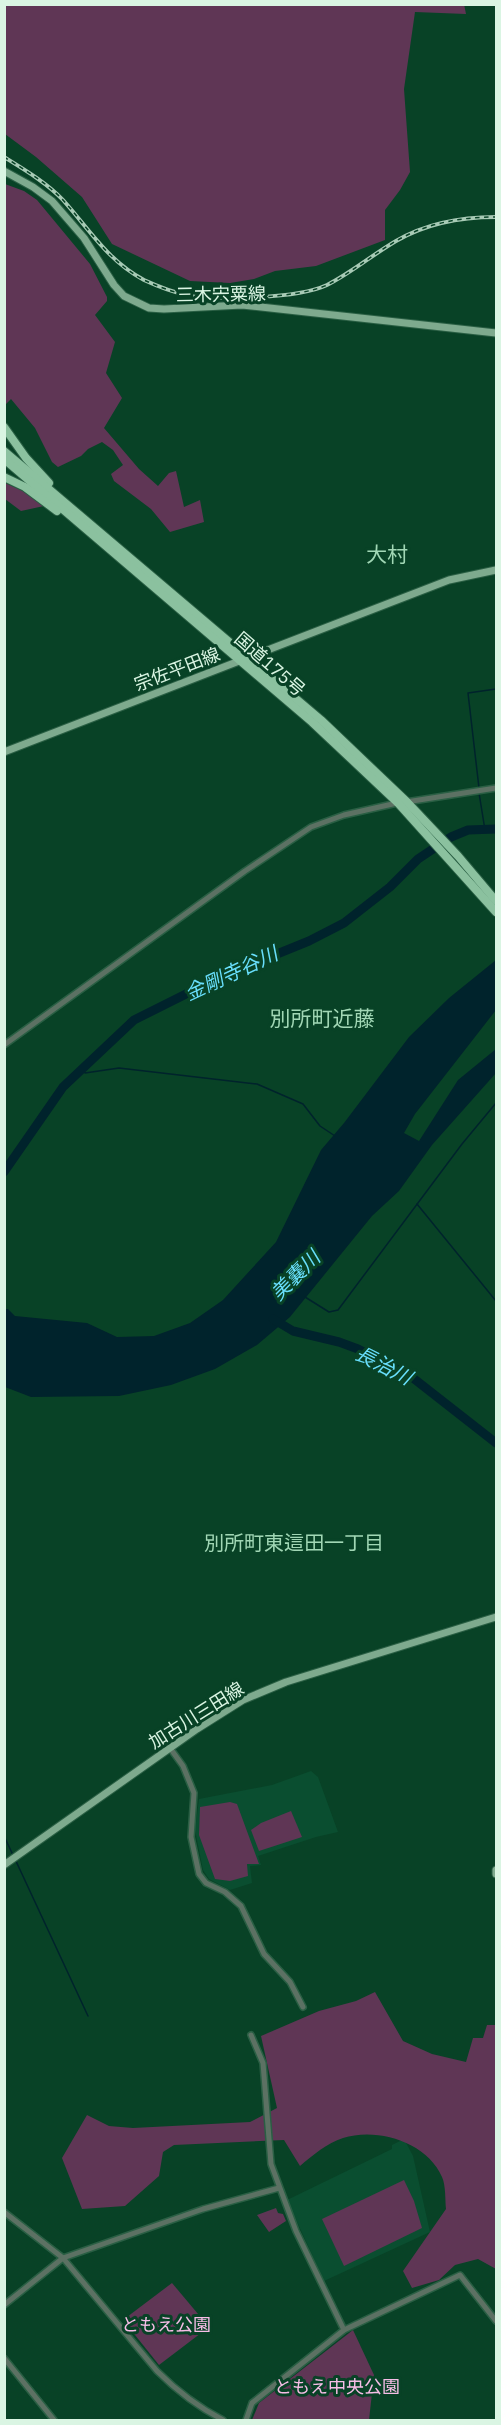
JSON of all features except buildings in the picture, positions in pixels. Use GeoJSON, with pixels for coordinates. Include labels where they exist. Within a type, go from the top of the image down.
{"type":"FeatureCollection","features":[{"type":"Feature","properties":{"kind":"highway"},"geometry":{"type":"LineString","coordinates":[[4,427],[26,458],[105,543]]}},
{"type":"Feature","properties":{"kind":"highway"},"geometry":{"type":"LineString","coordinates":[[4,451],[68,504]]}},
{"type":"Feature","properties":{"kind":"highway"},"geometry":{"type":"LineString","coordinates":[[4,459],[105,543]]}},
{"type":"Feature","properties":{"kind":"highway"},"geometry":{"type":"LineString","coordinates":[[4,477],[25,487],[105,543]]}},
{"type":"Feature","properties":{"kind":"highway","name":"国道175号"},"geometry":{"type":"LineString","coordinates":[[105,543],[245,659],[403,802],[495,906]]}},
{"type":"Feature","properties":{"kind":"main road","name":"三木宍粟線"},"geometry":{"type":"LineString","coordinates":[[4,171],[33,187],[52,201],[84,238],[114,285],[124,296],[149,308],[242,305],[496,333]]}},
{"type":"Feature","properties":{"kind":"main road","name":"宗佐平田線"},"geometry":{"type":"LineString","coordinates":[[4,752],[449,580],[496,570]]}},
{"type":"Feature","properties":{"kind":"main road","name":"加古川三田線"},"geometry":{"type":"LineString","coordinates":[[4,1865],[224,1711],[278,1685],[496,1617]]}},
{"type":"Feature","properties":{"kind":"street"},"geometry":{"type":"LineString","coordinates":[[4,1045],[311,826],[344,815],[403,802],[496,788]]}},
{"type":"Feature","properties":{"kind":"street"},"geometry":{"type":"LineString","coordinates":[[170,1748],[183,1766],[194,1793],[191,1837],[199,1874],[206,1883],[225,1892],[241,1906],[264,1954],[290,1982],[303,2007]]}},
{"type":"Feature","properties":{"kind":"street"},"geometry":{"type":"LineString","coordinates":[[251,2035],[263,2063],[269,2156],[279,2188],[306,2253],[344,2330]]}},
{"type":"Feature","properties":{"kind":"street"},"geometry":{"type":"LineString","coordinates":[[4,2305],[63,2258],[202,2210],[279,2188]]}},
{"type":"Feature","properties":{"kind":"street"},"geometry":{"type":"LineString","coordinates":[[4,2212],[63,2258],[157,2371],[199,2407],[223,2421]]}},
{"type":"Feature","properties":{"kind":"street"},"geometry":{"type":"LineString","coordinates":[[246,2421],[252,2403],[344,2330],[460,2275],[496,2321]]}},
{"type":"Feature","properties":{"kind":"street"},"geometry":{"type":"LineString","coordinates":[[4,2358],[54,2421]]}},
{"type":"Feature","properties":{"kind":"shaded area"},"geometry":{"type":"Polygon","coordinates":[[[311,1771],[318,1777],[338,1832],[258,1856],[261,1865],[250,1866],[252,1883],[230,1890],[209,1879],[203,1870],[195,1830],[199,1799],[272,1785],[311,1771]]]}},
{"type":"Feature","properties":{"kind":"shaded area"},"geometry":{"type":"Polygon","coordinates":[[[404,2139],[413,2156],[430,2232],[324,2281],[287,2200],[392,2149],[392,2145],[404,2139]]]}},
{"type":"Feature","properties":{"kind":"green space"},"geometry":{"type":"Polygon","coordinates":[[[5,4],[464,4],[466,14],[415,12],[404,89],[410,172],[385,210],[385,240],[316,266],[275,271],[254,279],[230,283],[190,281],[112,244],[82,197],[36,157],[5,134],[5,4]]]}},
{"type":"Feature","properties":{"kind":"green space"},"geometry":{"type":"Polygon","coordinates":[[[5,184],[24,191],[37,200],[90,264],[107,297],[107,301],[95,315],[115,342],[106,373],[122,398],[104,428],[139,469],[158,486],[169,473],[176,471],[184,507],[200,500],[204,522],[170,532],[151,509],[114,481],[111,474],[123,465],[113,450],[102,442],[58,467],[52,462],[35,428],[11,399],[5,405],[5,184]]]}},
{"type":"Feature","properties":{"kind":"green space"},"geometry":{"type":"Polygon","coordinates":[[[5,483],[23,491],[44,506],[21,511],[5,499],[5,483]]]}},
{"type":"Feature","properties":{"kind":"green space"},"geometry":{"type":"Polygon","coordinates":[[[230,1802],[237,1804],[259,1864],[247,1864],[248,1876],[230,1881],[215,1879],[199,1835],[200,1807],[230,1802]]]}},
{"type":"Feature","properties":{"kind":"green space"},"geometry":{"type":"Polygon","coordinates":[[[291,1811],[302,1837],[259,1851],[251,1830],[261,1823],[291,1811]]]}},
{"type":"Feature","properties":{"kind":"green space"},"geometry":{"type":"Polygon","coordinates":[[[375,1992],[403,2041],[432,2054],[466,2062],[473,2038],[483,2038],[487,2025],[496,2025],[496,2269],[478,2259],[455,2265],[439,2280],[412,2288],[403,2271],[446,2209],[444,2185],[435,2165],[425,2155],[413,2146],[385,2136],[356,2135],[337,2140],[300,2166],[284,2140],[174,2145],[163,2152],[159,2176],[125,2206],[82,2209],[62,2158],[87,2115],[109,2126],[133,2128],[250,2122],[277,2108],[261,2036],[319,2011],[356,2001],[375,1992]]]}},
{"type":"Feature","properties":{"kind":"green space"},"geometry":{"type":"Polygon","coordinates":[[[404,2180],[414,2201],[422,2228],[344,2266],[322,2219],[404,2180]]]}},
{"type":"Feature","properties":{"kind":"green space"},"geometry":{"type":"Polygon","coordinates":[[[276,2208],[278,2213],[283,2214],[286,2221],[269,2232],[257,2215],[276,2208]]]}},
{"type":"Feature","properties":{"kind":"green space","name":"ともえ公園"},"geometry":{"type":"Polygon","coordinates":[[[172,2283],[209,2327],[159,2365],[123,2320],[172,2283]]]}},
{"type":"Feature","properties":{"kind":"green space","name":"ともえ中央公園"},"geometry":{"type":"Polygon","coordinates":[[[353,2330],[374,2375],[369,2420],[252,2420],[259,2403],[353,2330]]]}},
{"type":"Feature","properties":{"kind":"water","name":"美嚢川"},"geometry":{"type":"Polygon","coordinates":[[[496,960],[496,1010],[415,1114],[404,1133],[419,1141],[458,1080],[496,1049],[496,1073],[432,1145],[399,1191],[372,1216],[290,1317],[257,1345],[215,1369],[171,1385],[119,1396],[31,1397],[5,1387],[5,1309],[15,1316],[87,1323],[117,1337],[154,1336],[190,1323],[223,1300],[276,1242],[321,1150],[409,1037],[449,998],[496,960]]]}},
{"type":"Feature","properties":{"kind":"waterway"},"geometry":{"type":"LineString","coordinates":[[479,788],[468,693],[496,689]]}},
{"type":"Feature","properties":{"kind":"waterway"},"geometry":{"type":"LineString","coordinates":[[479,793],[485,830]]}},
{"type":"Feature","properties":{"kind":"waterway","name":"金剛寺谷川"},"geometry":{"type":"LineString","coordinates":[[4,1172],[63,1087],[134,1020],[218,978],[309,941],[344,923],[390,887],[418,859],[451,837],[468,830],[496,829]]}},
{"type":"Feature","properties":{"kind":"waterway"},"geometry":{"type":"LineString","coordinates":[[82,1067],[85,1073],[119,1068],[257,1084],[303,1104],[320,1126],[335,1136]]}},
{"type":"Feature","properties":{"kind":"waterway"},"geometry":{"type":"LineString","coordinates":[[305,1297],[329,1312],[338,1310],[462,1144],[496,1103]]}},
{"type":"Feature","properties":{"kind":"waterway"},"geometry":{"type":"LineString","coordinates":[[417,1204],[496,1301]]}},
{"type":"Feature","properties":{"kind":"waterway","name":"長治川"},"geometry":{"type":"LineString","coordinates":[[273,1319],[293,1331],[358,1349],[413,1378],[496,1443]]}},
{"type":"Feature","properties":{"kind":"waterway"},"geometry":{"type":"LineString","coordinates":[[4,1836],[13,1855]]}},
{"type":"Feature","properties":{"kind":"waterway"},"geometry":{"type":"LineString","coordinates":[[15,1859],[88,2016]]}},
{"type":"Feature","properties":{"kind":"railway"},"geometry":{"type":"LineString","coordinates":[[4,157],[57,194],[120,264],[144,280],[170,291],[187,295],[219,298],[258,297],[314,290],[336,280],[396,241],[432,225],[470,218],[496,217]]}},
{"type":"Feature","properties":{"kind":"district","name":"大村"},"geometry":{"type":"Point","coordinates":[387,554]}},
{"type":"Feature","properties":{"kind":"district","name":"別所町近藤"},"geometry":{"type":"Point","coordinates":[322,1018]}},
{"type":"Feature","properties":{"kind":"district","name":"別所町東這田一丁目"},"geometry":{"type":"Point","coordinates":[294,1542]}}]}
